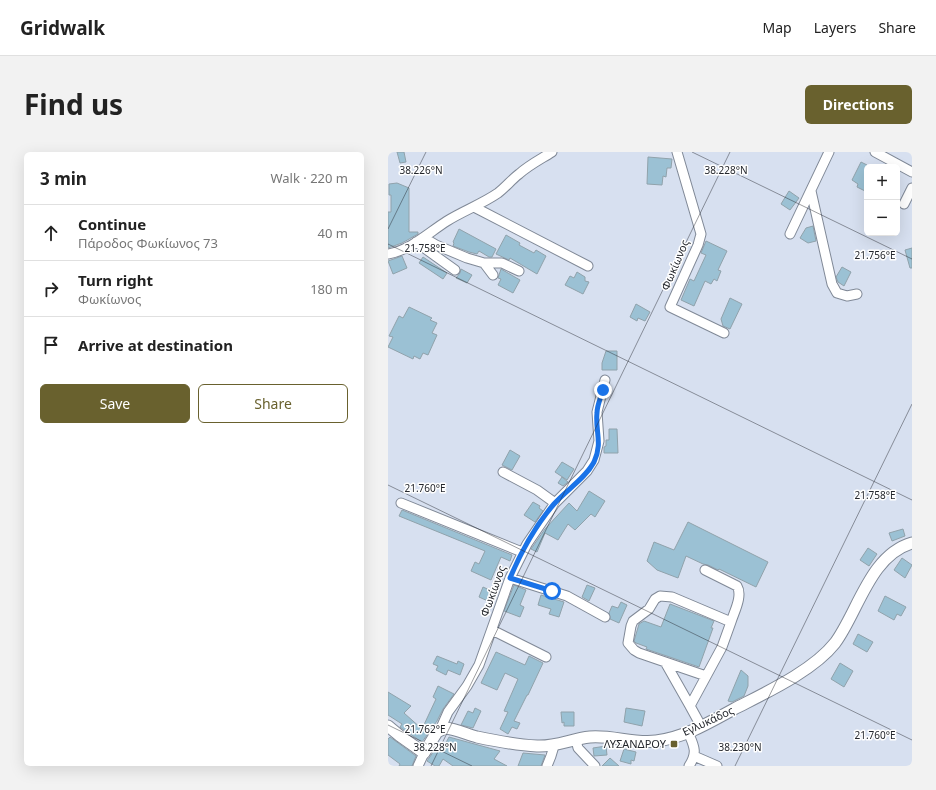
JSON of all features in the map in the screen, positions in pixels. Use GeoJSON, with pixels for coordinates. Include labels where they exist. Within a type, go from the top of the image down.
{"type":"FeatureCollection","features":[{"type":"Feature","properties":{"kind":"main road","name":"Εγλυκάδος"},"geometry":{"type":"LineString","coordinates":[[440,730],[447,728],[498,741],[531,746],[554,746],[590,737],[606,736],[636,741],[654,742],[666,740],[688,732],[768,692],[798,674],[822,657],[839,636],[863,592],[882,563],[900,548],[912,543]]}},
{"type":"Feature","properties":{"kind":"main road"},"geometry":{"type":"LineString","coordinates":[[388,726],[403,739],[424,753],[440,730]]}},
{"type":"Feature","properties":{"kind":"street"},"geometry":{"type":"LineString","coordinates":[[388,254],[398,251],[420,240],[447,221],[497,194],[520,173],[552,152]]}},
{"type":"Feature","properties":{"kind":"street","name":"Φωκίωνος"},"geometry":{"type":"LineString","coordinates":[[677,152],[701,234],[698,245],[670,307],[724,333]]}},
{"type":"Feature","properties":{"kind":"street"},"geometry":{"type":"LineString","coordinates":[[790,234],[829,152]]}},
{"type":"Feature","properties":{"kind":"street"},"geometry":{"type":"LineString","coordinates":[[875,152],[912,172]]}},
{"type":"Feature","properties":{"kind":"street"},"geometry":{"type":"LineString","coordinates":[[904,204],[912,188]]}},
{"type":"Feature","properties":{"kind":"street"},"geometry":{"type":"LineString","coordinates":[[810,191],[832,284],[837,292],[847,296],[857,294]]}},
{"type":"Feature","properties":{"kind":"street"},"geometry":{"type":"LineString","coordinates":[[474,207],[588,266]]}},
{"type":"Feature","properties":{"kind":"street"},"geometry":{"type":"LineString","coordinates":[[420,240],[476,262],[502,263],[519,271]]}},
{"type":"Feature","properties":{"kind":"street"},"geometry":{"type":"LineString","coordinates":[[420,240],[455,270]]}},
{"type":"Feature","properties":{"kind":"street"},"geometry":{"type":"LineString","coordinates":[[484,263],[493,275]]}},
{"type":"Feature","properties":{"kind":"street","name":"Φωκίωνος"},"geometry":{"type":"LineString","coordinates":[[440,730],[448,712],[476,671],[510,578],[522,552],[537,527],[555,503],[584,474],[594,460],[598,441],[597,412],[605,380]]}},
{"type":"Feature","properties":{"kind":"street"},"geometry":{"type":"LineString","coordinates":[[503,472],[537,490],[555,503]]}},
{"type":"Feature","properties":{"kind":"street"},"geometry":{"type":"LineString","coordinates":[[401,503],[522,552]]}},
{"type":"Feature","properties":{"kind":"street"},"geometry":{"type":"LineString","coordinates":[[690,706],[722,648],[740,596],[737,586],[705,570]]}},
{"type":"Feature","properties":{"kind":"street"},"geometry":{"type":"LineString","coordinates":[[510,578],[567,596],[605,617]]}},
{"type":"Feature","properties":{"kind":"street"},"geometry":{"type":"LineString","coordinates":[[706,676],[636,652],[630,646],[628,641],[633,621],[649,608],[655,599],[660,596],[664,596],[676,599],[732,622]]}},
{"type":"Feature","properties":{"kind":"street"},"geometry":{"type":"LineString","coordinates":[[492,630],[546,657]]}},
{"type":"Feature","properties":{"kind":"street"},"geometry":{"type":"LineString","coordinates":[[665,662],[701,726]]}},
{"type":"Feature","properties":{"kind":"street"},"geometry":{"type":"LineString","coordinates":[[688,732],[694,747],[694,756],[689,766]]}},
{"type":"Feature","properties":{"kind":"street"},"geometry":{"type":"LineString","coordinates":[[576,740],[577,746],[586,762],[595,766]]}},
{"type":"Feature","properties":{"kind":"street"},"geometry":{"type":"LineString","coordinates":[[547,766],[554,746]]}},
{"type":"Feature","properties":{"kind":"street"},"geometry":{"type":"LineString","coordinates":[[418,766],[424,753]]}},
{"type":"Feature","properties":{"kind":"street"},"geometry":{"type":"LineString","coordinates":[[694,756],[717,766]]}},
{"type":"Feature","properties":{"kind":"building"},"geometry":{"type":"Polygon","coordinates":[[[397,152],[404,152],[406,162],[400,163],[397,152]]]}},
{"type":"Feature","properties":{"kind":"building"},"geometry":{"type":"Polygon","coordinates":[[[648,157],[672,159],[671,168],[667,168],[666,177],[663,176],[662,185],[647,184],[648,157]]]}},
{"type":"Feature","properties":{"kind":"building"},"geometry":{"type":"Polygon","coordinates":[[[861,162],[865,164],[864,190],[857,187],[858,184],[852,180],[861,162]]]}},
{"type":"Feature","properties":{"kind":"building"},"geometry":{"type":"Polygon","coordinates":[[[397,183],[409,188],[409,232],[418,232],[418,234],[402,243],[388,248],[388,212],[391,212],[391,195],[389,195],[389,184],[397,183]]]}},
{"type":"Feature","properties":{"kind":"building"},"geometry":{"type":"Polygon","coordinates":[[[789,191],[799,198],[790,210],[781,204],[789,191]]]}},
{"type":"Feature","properties":{"kind":"building"},"geometry":{"type":"Polygon","coordinates":[[[813,226],[816,241],[808,243],[800,238],[806,228],[813,226]]]}},
{"type":"Feature","properties":{"kind":"building"},"geometry":{"type":"Polygon","coordinates":[[[459,229],[496,249],[492,257],[489,257],[479,251],[477,254],[453,246],[453,242],[459,229]]]}},
{"type":"Feature","properties":{"kind":"building"},"geometry":{"type":"Polygon","coordinates":[[[506,235],[520,243],[519,245],[534,253],[536,250],[546,256],[537,274],[510,258],[509,260],[496,254],[506,235]]]}},
{"type":"Feature","properties":{"kind":"building"},"geometry":{"type":"Polygon","coordinates":[[[706,241],[727,251],[718,270],[721,271],[717,281],[714,279],[711,284],[705,281],[694,306],[681,300],[690,279],[694,281],[706,255],[701,253],[706,241]]]}},
{"type":"Feature","properties":{"kind":"building"},"geometry":{"type":"Polygon","coordinates":[[[912,248],[912,268],[910,268],[905,250],[912,248]]]}},
{"type":"Feature","properties":{"kind":"building"},"geometry":{"type":"Polygon","coordinates":[[[402,256],[407,268],[393,274],[388,261],[402,256]]]}},
{"type":"Feature","properties":{"kind":"building"},"geometry":{"type":"Polygon","coordinates":[[[423,257],[447,273],[443,279],[419,263],[423,257]]]}},
{"type":"Feature","properties":{"kind":"building"},"geometry":{"type":"Polygon","coordinates":[[[842,267],[851,272],[844,286],[838,282],[836,277],[842,267]]]}},
{"type":"Feature","properties":{"kind":"building"},"geometry":{"type":"Polygon","coordinates":[[[461,269],[472,275],[467,283],[456,278],[461,269]]]}},
{"type":"Feature","properties":{"kind":"building"},"geometry":{"type":"Polygon","coordinates":[[[501,269],[520,280],[513,293],[498,285],[501,279],[498,278],[501,269]]]}},
{"type":"Feature","properties":{"kind":"building"},"geometry":{"type":"Polygon","coordinates":[[[577,272],[585,277],[585,281],[589,282],[583,294],[565,285],[570,276],[574,278],[577,272]]]}},
{"type":"Feature","properties":{"kind":"building"},"geometry":{"type":"Polygon","coordinates":[[[730,298],[742,304],[730,329],[723,326],[721,319],[730,298]]]}},
{"type":"Feature","properties":{"kind":"building"},"geometry":{"type":"Polygon","coordinates":[[[636,304],[650,312],[645,321],[638,318],[637,321],[630,317],[636,304]]]}},
{"type":"Feature","properties":{"kind":"building"},"geometry":{"type":"Polygon","coordinates":[[[409,307],[432,318],[430,320],[437,323],[432,333],[437,335],[428,355],[423,353],[420,359],[414,356],[413,359],[388,347],[393,337],[389,336],[399,316],[403,318],[409,307]]]}},
{"type":"Feature","properties":{"kind":"building"},"geometry":{"type":"Polygon","coordinates":[[[606,351],[617,351],[617,370],[602,370],[602,363],[606,351]]]}},
{"type":"Feature","properties":{"kind":"building"},"geometry":{"type":"Polygon","coordinates":[[[609,429],[617,429],[618,453],[604,453],[606,440],[609,440],[609,429]]]}},
{"type":"Feature","properties":{"kind":"building"},"geometry":{"type":"Polygon","coordinates":[[[510,450],[520,456],[512,470],[502,465],[510,450]]]}},
{"type":"Feature","properties":{"kind":"building"},"geometry":{"type":"Polygon","coordinates":[[[562,462],[574,469],[567,480],[555,472],[562,462]]]}},
{"type":"Feature","properties":{"kind":"building"},"geometry":{"type":"Polygon","coordinates":[[[562,477],[568,482],[563,486],[558,483],[562,477]]]}},
{"type":"Feature","properties":{"kind":"building"},"geometry":{"type":"Polygon","coordinates":[[[589,491],[605,501],[595,517],[591,514],[575,530],[568,524],[558,540],[545,533],[537,552],[531,549],[545,529],[569,503],[577,511],[589,491]]]}},
{"type":"Feature","properties":{"kind":"building"},"geometry":{"type":"Polygon","coordinates":[[[533,502],[540,506],[539,508],[543,511],[535,522],[524,515],[533,502]]]}},
{"type":"Feature","properties":{"kind":"building"},"geometry":{"type":"Polygon","coordinates":[[[402,510],[512,555],[510,561],[501,557],[491,580],[471,571],[475,562],[479,564],[485,551],[399,516],[402,510]]]}},
{"type":"Feature","properties":{"kind":"building"},"geometry":{"type":"Polygon","coordinates":[[[688,522],[768,562],[756,587],[719,569],[718,570],[686,556],[678,578],[657,570],[647,561],[654,542],[674,550],[688,522]]]}},
{"type":"Feature","properties":{"kind":"building"},"geometry":{"type":"Polygon","coordinates":[[[903,529],[905,536],[892,541],[889,533],[903,529]]]}},
{"type":"Feature","properties":{"kind":"building"},"geometry":{"type":"Polygon","coordinates":[[[868,548],[877,554],[869,566],[860,560],[868,548]]]}},
{"type":"Feature","properties":{"kind":"building"},"geometry":{"type":"Polygon","coordinates":[[[902,558],[912,565],[905,578],[894,570],[902,558]]]}},
{"type":"Feature","properties":{"kind":"building"},"geometry":{"type":"Polygon","coordinates":[[[514,585],[526,590],[520,605],[524,607],[520,617],[504,611],[514,585]]]}},
{"type":"Feature","properties":{"kind":"building"},"geometry":{"type":"Polygon","coordinates":[[[587,585],[595,588],[589,601],[582,597],[587,585]]]}},
{"type":"Feature","properties":{"kind":"building"},"geometry":{"type":"Polygon","coordinates":[[[483,587],[494,592],[490,602],[479,597],[483,587]]]}},
{"type":"Feature","properties":{"kind":"building"},"geometry":{"type":"Polygon","coordinates":[[[541,595],[564,602],[559,617],[549,614],[551,609],[538,605],[541,595]]]}},
{"type":"Feature","properties":{"kind":"building"},"geometry":{"type":"Polygon","coordinates":[[[885,596],[906,607],[901,616],[897,614],[894,620],[878,611],[885,596]]]}},
{"type":"Feature","properties":{"kind":"building"},"geometry":{"type":"Polygon","coordinates":[[[621,602],[627,605],[619,623],[610,619],[609,613],[612,606],[618,608],[621,602]]]}},
{"type":"Feature","properties":{"kind":"building"},"geometry":{"type":"Polygon","coordinates":[[[670,604],[714,621],[711,628],[713,628],[699,667],[646,649],[647,647],[634,641],[639,624],[644,621],[661,627],[670,604]]]}},
{"type":"Feature","properties":{"kind":"building"},"geometry":{"type":"Polygon","coordinates":[[[858,634],[873,642],[867,652],[853,644],[858,634]]]}},
{"type":"Feature","properties":{"kind":"building"},"geometry":{"type":"Polygon","coordinates":[[[496,652],[525,665],[529,656],[543,663],[514,721],[520,723],[517,729],[512,727],[508,734],[500,729],[508,712],[504,711],[518,679],[505,673],[497,690],[481,683],[496,652]]]}},
{"type":"Feature","properties":{"kind":"building"},"geometry":{"type":"Polygon","coordinates":[[[437,656],[457,664],[458,661],[464,664],[460,675],[448,670],[446,675],[436,670],[438,666],[433,664],[437,656]]]}},
{"type":"Feature","properties":{"kind":"building"},"geometry":{"type":"Polygon","coordinates":[[[840,663],[853,671],[844,687],[831,679],[840,663]]]}},
{"type":"Feature","properties":{"kind":"building"},"geometry":{"type":"Polygon","coordinates":[[[741,670],[748,676],[748,686],[744,696],[732,702],[728,701],[741,670]]]}},
{"type":"Feature","properties":{"kind":"building"},"geometry":{"type":"Polygon","coordinates":[[[438,686],[454,694],[422,742],[400,727],[402,724],[388,715],[388,692],[411,706],[404,713],[422,729],[436,699],[433,697],[438,686]]]}},
{"type":"Feature","properties":{"kind":"building"},"geometry":{"type":"Polygon","coordinates":[[[475,708],[481,711],[473,728],[461,725],[468,711],[473,713],[475,708]]]}},
{"type":"Feature","properties":{"kind":"building"},"geometry":{"type":"Polygon","coordinates":[[[626,708],[645,711],[642,726],[624,722],[626,708]]]}},
{"type":"Feature","properties":{"kind":"building"},"geometry":{"type":"Polygon","coordinates":[[[561,712],[574,712],[574,726],[564,726],[564,722],[562,723],[561,712]]]}},
{"type":"Feature","properties":{"kind":"building"},"geometry":{"type":"Polygon","coordinates":[[[390,737],[416,756],[412,766],[399,766],[400,764],[388,755],[388,739],[390,737]]]}},
{"type":"Feature","properties":{"kind":"building"},"geometry":{"type":"Polygon","coordinates":[[[449,737],[500,751],[494,759],[507,766],[453,766],[443,759],[439,766],[435,766],[427,761],[436,748],[441,752],[449,737]]]}},
{"type":"Feature","properties":{"kind":"building"},"geometry":{"type":"Polygon","coordinates":[[[606,746],[607,755],[594,756],[593,748],[606,746]]]}},
{"type":"Feature","properties":{"kind":"building"},"geometry":{"type":"Polygon","coordinates":[[[624,749],[636,752],[634,761],[631,760],[631,764],[620,761],[624,749]]]}},
{"type":"Feature","properties":{"kind":"building"},"geometry":{"type":"Polygon","coordinates":[[[523,753],[545,755],[541,766],[518,766],[523,753]]]}},
{"type":"Feature","properties":{"kind":"building"},"geometry":{"type":"Polygon","coordinates":[[[610,758],[619,766],[602,766],[610,758]]]}},
{"type":"Feature","properties":{"kind":"place","name":"ΛΥΣΑΝΔΡΟΥ"},"geometry":{"type":"Point","coordinates":[674,744]}},
{"type":"Feature","properties":{"kind":"route"},"geometry":{"type":"LineString","coordinates":[[552,591],[510,578],[522,552],[537,527],[555,503],[592,465],[597,451],[598,441],[596,417],[603,390]]}}]}
